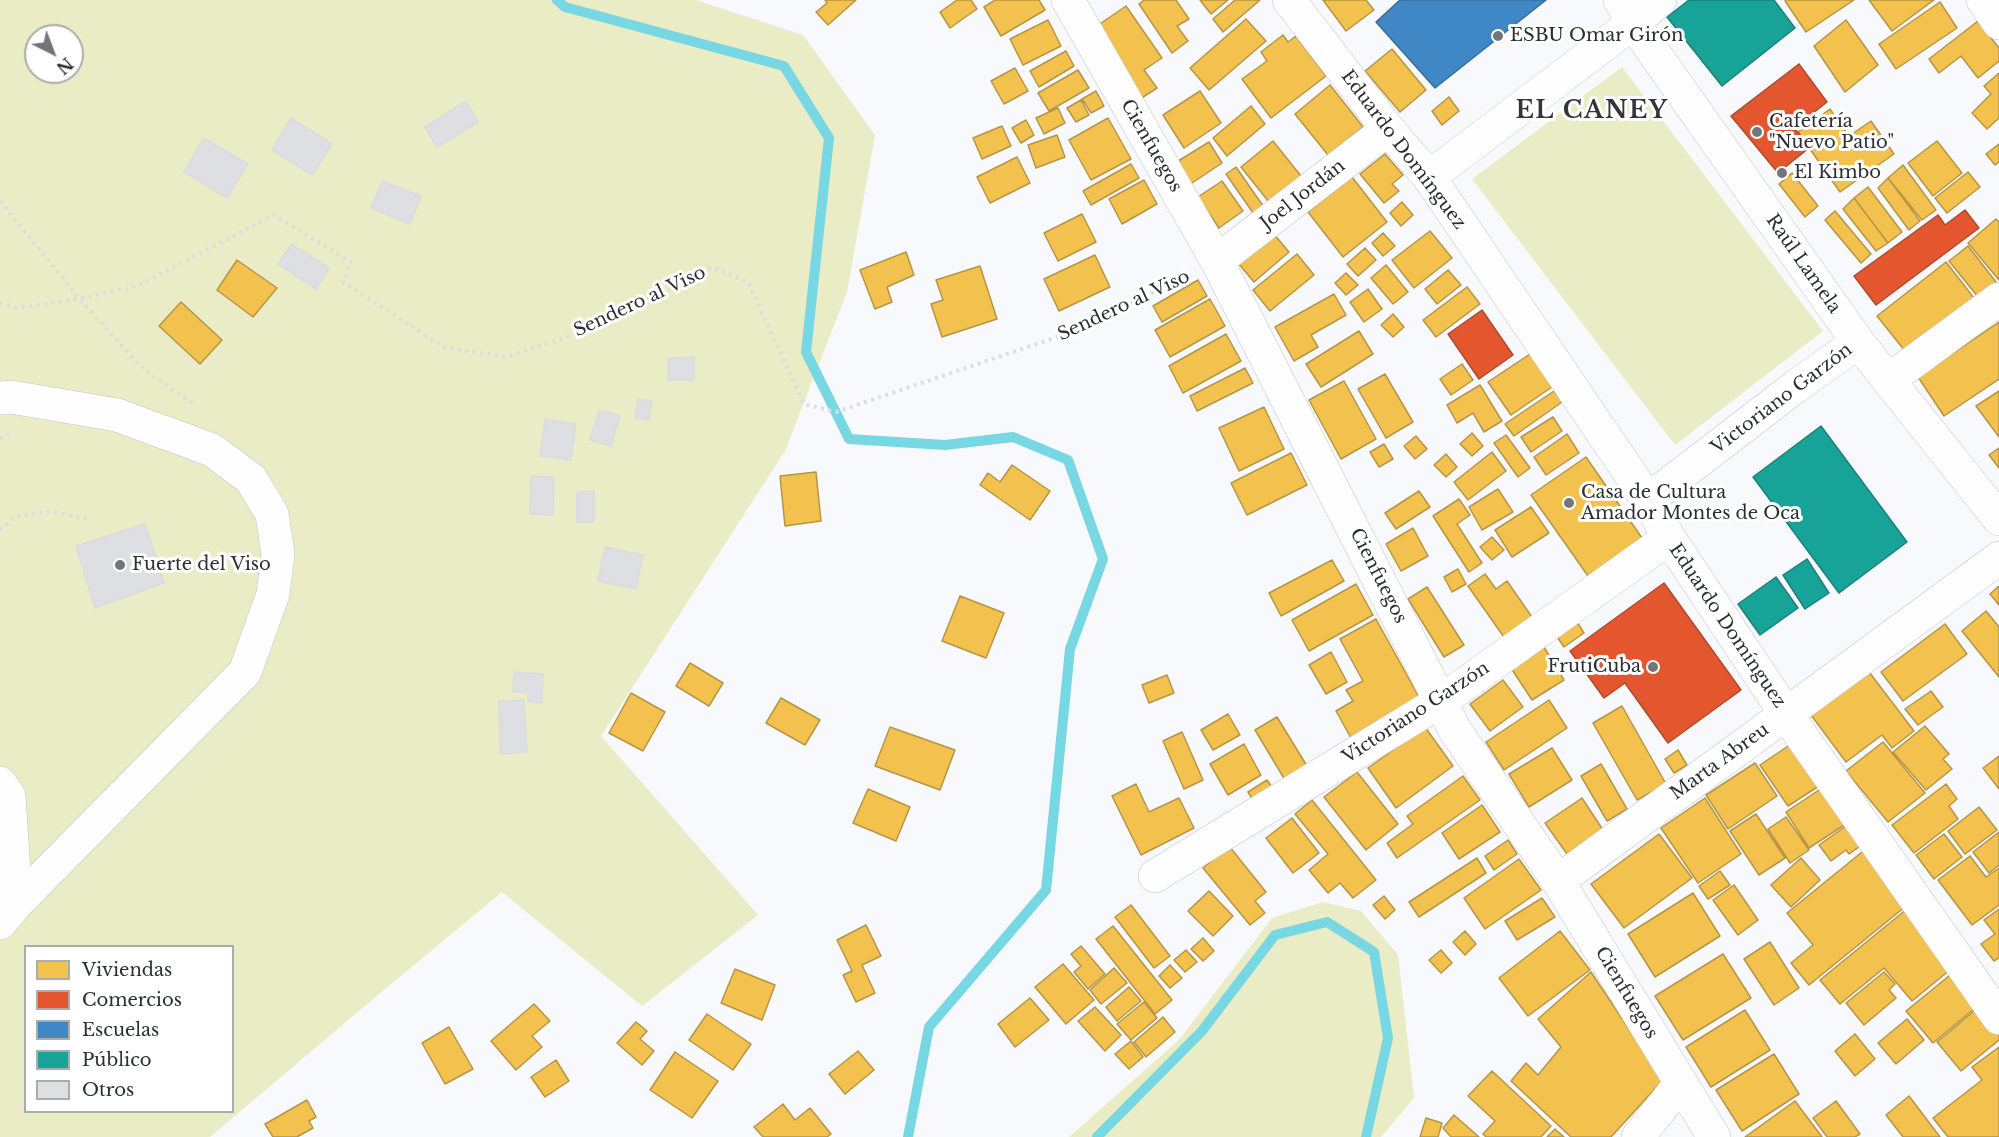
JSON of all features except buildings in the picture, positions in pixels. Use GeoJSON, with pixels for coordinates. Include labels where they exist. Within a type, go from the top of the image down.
{"type":"FeatureCollection","features":[{"type":"Feature","properties":{"kind":"street","name":"Eduardo Domínguez"},"geometry":{"type":"LineString","coordinates":[[1289,0],[1388,129],[1429,177],[1648,500],[1669,538],[1786,714],[1999,1018]]}},
{"type":"Feature","properties":{"kind":"street"},"geometry":{"type":"LineString","coordinates":[[1429,177],[1627,11],[1660,0]]}},
{"type":"Feature","properties":{"kind":"street"},"geometry":{"type":"LineString","coordinates":[[1983,0],[1999,23]]}},
{"type":"Feature","properties":{"kind":"street","name":"Cienfuegos"},"geometry":{"type":"LineString","coordinates":[[1082,5],[1217,261],[1455,730],[1558,881],[1714,1137]]}},
{"type":"Feature","properties":{"kind":"street","name":"Raúl Lamela"},"geometry":{"type":"LineString","coordinates":[[1627,11],[1858,342],[1890,379],[1999,519]]}},
{"type":"Feature","properties":{"kind":"street","name":"Joel Jordán"},"geometry":{"type":"LineString","coordinates":[[1217,261],[1388,129]]}},
{"type":"Feature","properties":{"kind":"street"},"geometry":{"type":"LineString","coordinates":[[1890,379],[1999,299]]}},
{"type":"Feature","properties":{"kind":"street","name":"Victoriano Garzón"},"geometry":{"type":"LineString","coordinates":[[1648,500],[1795,387],[1858,342]]}},
{"type":"Feature","properties":{"kind":"street"},"geometry":{"type":"LineString","coordinates":[[0,398],[11,397],[117,415],[212,450],[251,479],[272,514],[278,554],[273,594],[245,672],[8,914]]}},
{"type":"Feature","properties":{"kind":"street","name":"Victoriano Garzón"},"geometry":{"type":"LineString","coordinates":[[1155,876],[1441,701],[1669,538]]}},
{"type":"Feature","properties":{"kind":"street","name":"Marta Abreu"},"geometry":{"type":"LineString","coordinates":[[1558,881],[1999,558]]}},
{"type":"Feature","properties":{"kind":"street"},"geometry":{"type":"LineString","coordinates":[[0,783],[9,796],[8,914]]}},
{"type":"Feature","properties":{"kind":"street"},"geometry":{"type":"LineString","coordinates":[[1638,1137],[1681,1083]]}},
{"type":"Feature","properties":{"kind":"path"},"geometry":{"type":"LineString","coordinates":[[0,201],[79,298],[141,367],[199,409]]}},
{"type":"Feature","properties":{"kind":"path","name":"Sendero al Viso"},"geometry":{"type":"LineString","coordinates":[[0,303],[18,308],[137,286],[274,215],[351,262],[343,282],[444,346],[506,357],[586,330],[711,267],[748,282],[804,404],[836,412],[1066,334],[1217,261]]}},
{"type":"Feature","properties":{"kind":"path"},"geometry":{"type":"LineString","coordinates":[[0,530],[14,517],[51,511],[90,520]]}},
{"type":"Feature","properties":{"kind":"green space"},"geometry":{"type":"Polygon","coordinates":[[[0,0],[696,0],[803,35],[875,135],[847,292],[785,451],[601,736],[758,915],[642,1006],[502,892],[210,1137],[0,1137],[0,0]]]}},
{"type":"Feature","properties":{"kind":"green space"},"geometry":{"type":"Polygon","coordinates":[[[1622,67],[1823,331],[1675,445],[1472,179],[1622,67]]]}},
{"type":"Feature","properties":{"kind":"green space"},"geometry":{"type":"Polygon","coordinates":[[[1323,902],[1361,911],[1398,955],[1414,1098],[1381,1137],[1069,1137],[1179,1040],[1272,918],[1323,902]]]}},
{"type":"Feature","properties":{"kind":"waterway"},"geometry":{"type":"LineString","coordinates":[[557,0],[565,7],[784,66],[829,138],[806,352],[849,439],[945,445],[1013,437],[1068,460],[1103,559],[1070,649],[1046,890],[929,1027],[908,1137]]}},
{"type":"Feature","properties":{"kind":"waterway"},"geometry":{"type":"LineString","coordinates":[[1097,1137],[1202,1031],[1275,935],[1327,922],[1374,952],[1388,1038],[1366,1137]]}},
{"type":"Feature","properties":{"kind":"place","name":"ESBU Omar Girón"},"geometry":{"type":"Point","coordinates":[1498,36]}},
{"type":"Feature","properties":{"kind":"place","name":"Cafetería \"Nuevo Patio\""},"geometry":{"type":"Point","coordinates":[1757,132]}},
{"type":"Feature","properties":{"kind":"place","name":"El Kimbo"},"geometry":{"type":"Point","coordinates":[1782,173]}},
{"type":"Feature","properties":{"kind":"place","name":"Casa de Cultura Amador Montes de Oca"},"geometry":{"type":"Point","coordinates":[1569,503]}},
{"type":"Feature","properties":{"kind":"place","name":"Fuerte del Viso"},"geometry":{"type":"Point","coordinates":[120,565]}},
{"type":"Feature","properties":{"kind":"place","name":"FrutiCuba"},"geometry":{"type":"Point","coordinates":[1653,667]}},
{"type":"Feature","properties":{"kind":"district","name":"EL CANEY"},"geometry":{"type":"Point","coordinates":[1592,111]}}]}
